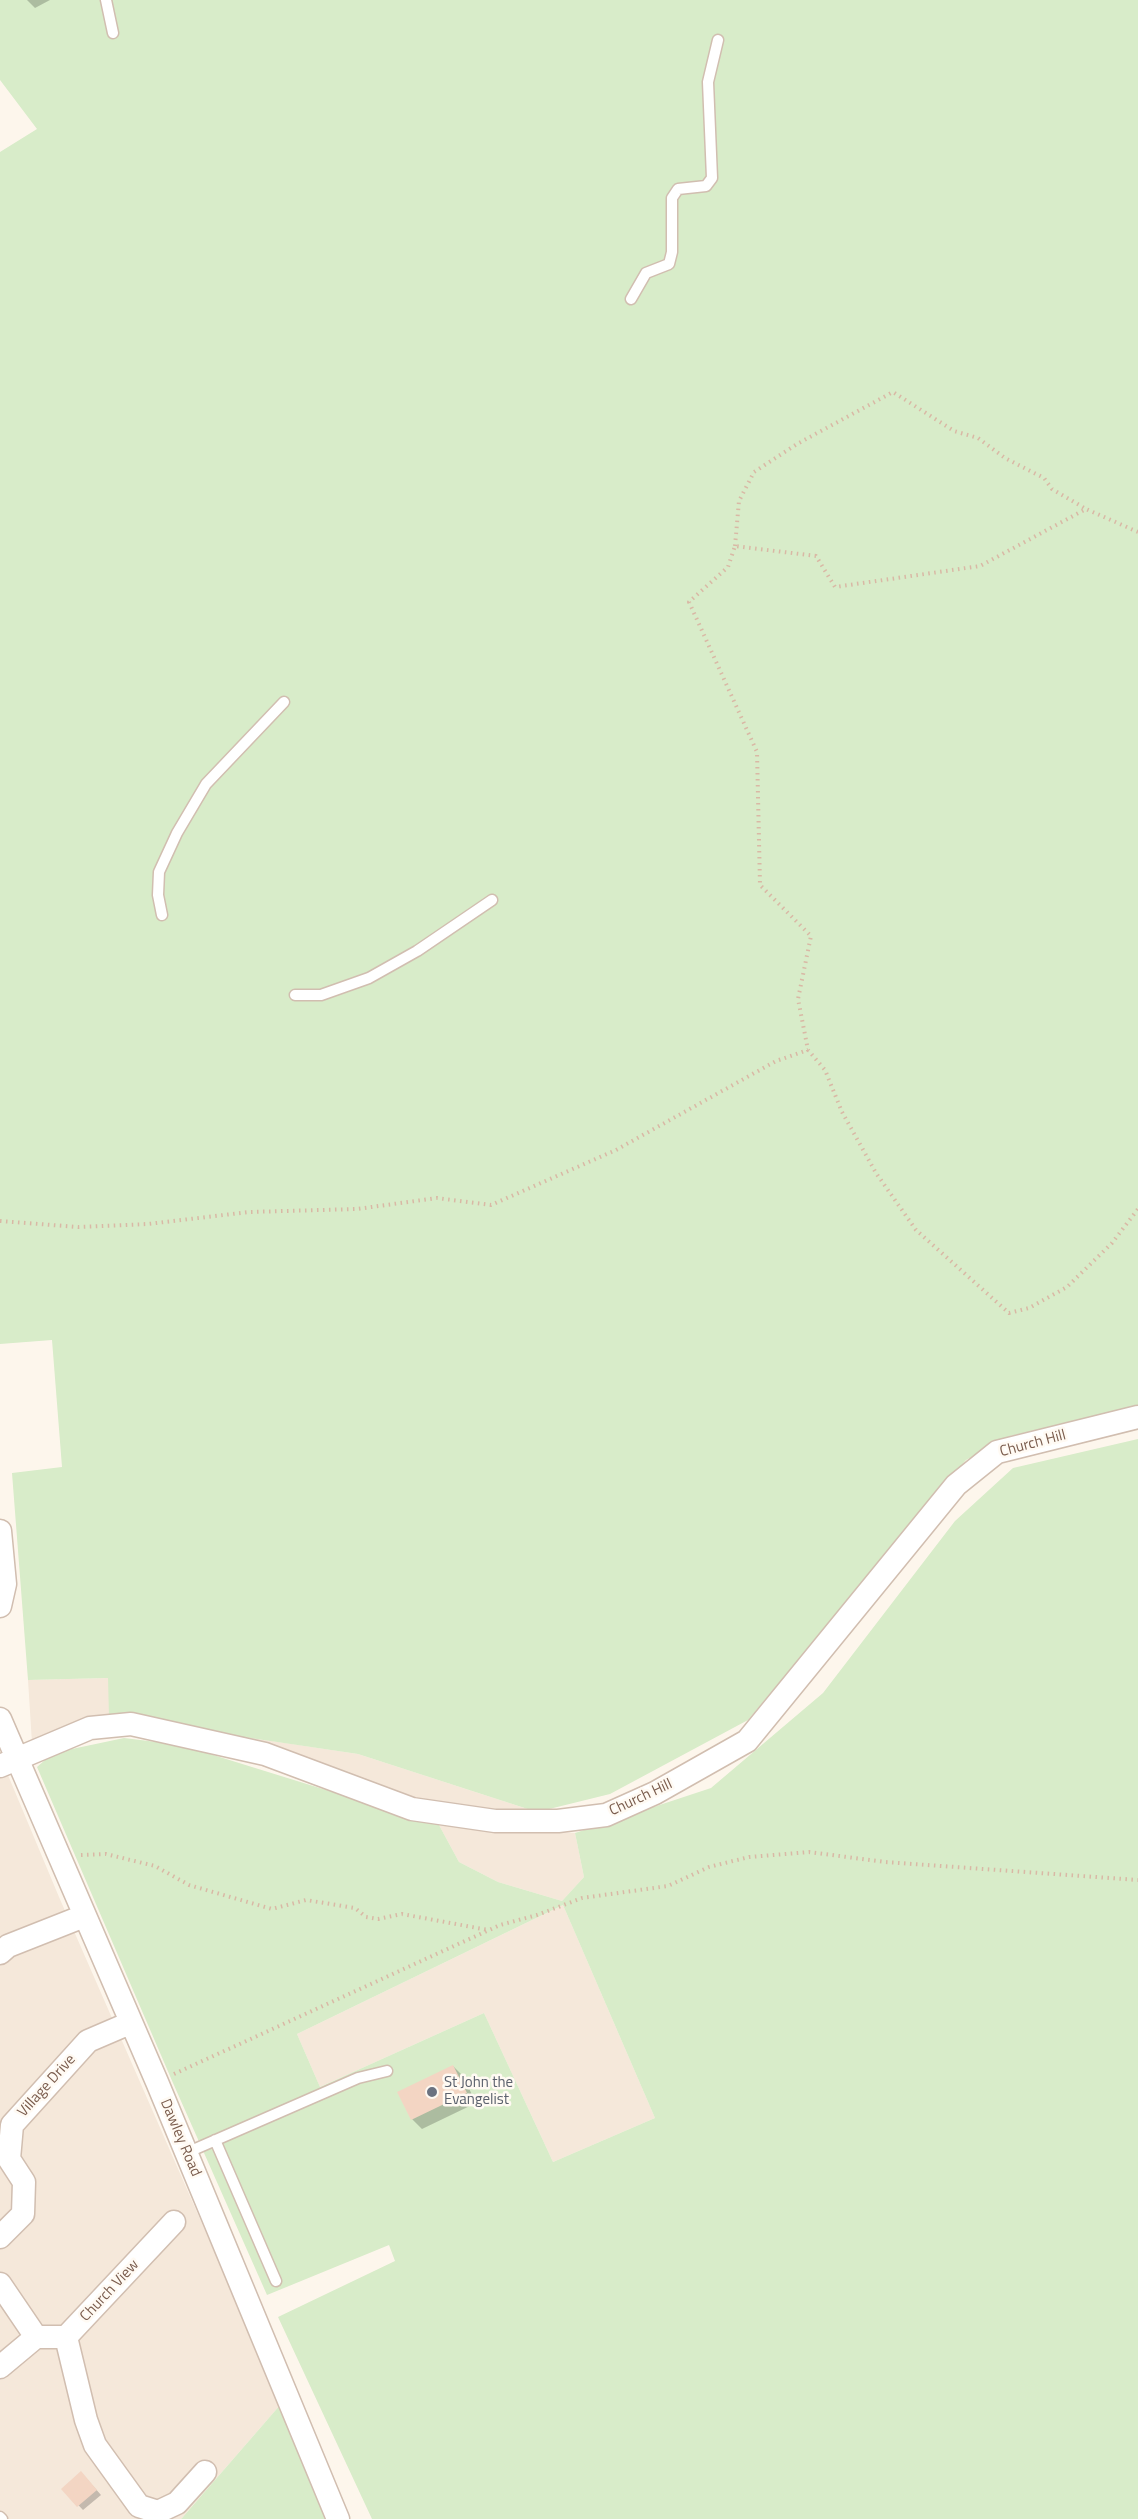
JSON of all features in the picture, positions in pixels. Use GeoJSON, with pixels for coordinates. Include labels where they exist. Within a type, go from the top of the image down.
{"type":"FeatureCollection","features":[{"type":"Feature","properties":{"kind":"street","name":"Church Hill"},"geometry":{"type":"LineString","coordinates":[[9,1763],[90,1728],[131,1724],[265,1754],[412,1809],[495,1821],[558,1821],[606,1815],[655,1793],[747,1741],[956,1485],[997,1452],[1138,1418]]}},
{"type":"Feature","properties":{"kind":"street"},"geometry":{"type":"LineString","coordinates":[[0,1531],[5,1584],[0,1606]]}},
{"type":"Feature","properties":{"kind":"street","name":"Dawley Road"},"geometry":{"type":"LineString","coordinates":[[0,1719],[9,1763],[59,1857],[157,2082],[338,2519]]}},
{"type":"Feature","properties":{"kind":"street"},"geometry":{"type":"LineString","coordinates":[[0,1953],[8,1946],[84,1916]]}},
{"type":"Feature","properties":{"kind":"street","name":"Village Drive"},"geometry":{"type":"LineString","coordinates":[[0,2237],[23,2214],[24,2182],[9,2159],[12,2125],[88,2041],[130,2023]]}},
{"type":"Feature","properties":{"kind":"street","name":"Church View"},"geometry":{"type":"LineString","coordinates":[[66,2337],[174,2222]]}},
{"type":"Feature","properties":{"kind":"street"},"geometry":{"type":"LineString","coordinates":[[0,2284],[36,2337]]}},
{"type":"Feature","properties":{"kind":"street"},"geometry":{"type":"LineString","coordinates":[[0,2367],[36,2337],[66,2337],[86,2420],[95,2445],[138,2506],[157,2515],[177,2503],[204,2472]]}},
{"type":"Feature","properties":{"kind":"lane"},"geometry":{"type":"LineString","coordinates":[[106,0],[113,33]]}},
{"type":"Feature","properties":{"kind":"lane"},"geometry":{"type":"LineString","coordinates":[[631,299],[646,273],[669,264],[672,252],[672,198],[678,189],[706,186],[712,178],[708,82],[718,40]]}},
{"type":"Feature","properties":{"kind":"lane"},"geometry":{"type":"LineString","coordinates":[[162,915],[158,895],[159,872],[177,833],[206,784],[284,702]]}},
{"type":"Feature","properties":{"kind":"lane"},"geometry":{"type":"LineString","coordinates":[[295,995],[321,995],[369,978],[417,951],[492,900]]}},
{"type":"Feature","properties":{"kind":"lane"},"geometry":{"type":"LineString","coordinates":[[186,2153],[358,2078],[387,2071]]}},
{"type":"Feature","properties":{"kind":"lane"},"geometry":{"type":"LineString","coordinates":[[215,2140],[276,2281]]}},
{"type":"Feature","properties":{"kind":"path"},"geometry":{"type":"LineString","coordinates":[[1138,532],[1086,509],[1052,489],[1044,477],[1005,458],[978,438],[954,431],[893,392],[797,444],[754,472],[739,501],[735,546],[728,567],[689,602],[757,752],[760,885],[811,936],[798,999],[808,1050],[825,1070],[842,1112],[876,1173],[916,1230],[1009,1313],[1029,1308],[1067,1287],[1112,1243],[1138,1209]]}},
{"type":"Feature","properties":{"kind":"path"},"geometry":{"type":"LineString","coordinates":[[735,546],[816,556],[835,587],[980,566],[1086,509]]}},
{"type":"Feature","properties":{"kind":"path"},"geometry":{"type":"LineString","coordinates":[[0,1221],[78,1227],[148,1224],[249,1212],[357,1209],[436,1198],[490,1205],[616,1150],[776,1061],[808,1050]]}},
{"type":"Feature","properties":{"kind":"path"},"geometry":{"type":"LineString","coordinates":[[157,2082],[488,1930],[582,1898],[668,1886],[709,1867],[749,1857],[809,1852],[885,1862],[1138,1880]]}},
{"type":"Feature","properties":{"kind":"path"},"geometry":{"type":"LineString","coordinates":[[59,1857],[106,1854],[155,1866],[189,1885],[272,1909],[306,1900],[355,1908],[366,1917],[378,1919],[402,1914],[488,1930]]}},
{"type":"Feature","properties":{"kind":"shaded area"},"geometry":{"type":"Polygon","coordinates":[[[109,1678],[109,1717],[32,1743],[28,1680],[109,1678]]]}},
{"type":"Feature","properties":{"kind":"shaded area"},"geometry":{"type":"Polygon","coordinates":[[[232,1735],[358,1754],[537,1812],[466,1811],[395,1796],[232,1735]]]}},
{"type":"Feature","properties":{"kind":"shaded area"},"geometry":{"type":"Polygon","coordinates":[[[0,1756],[59,1897],[281,2404],[181,2519],[0,2519],[0,1756]]]}},
{"type":"Feature","properties":{"kind":"shaded area"},"geometry":{"type":"Polygon","coordinates":[[[439,1825],[575,1833],[584,1877],[562,1901],[498,1882],[459,1862],[439,1825]]]}},
{"type":"Feature","properties":{"kind":"shaded area"},"geometry":{"type":"Polygon","coordinates":[[[563,1905],[655,2118],[553,2162],[484,2013],[320,2087],[297,2034],[563,1905]]]}},
{"type":"Feature","properties":{"kind":"green space"},"geometry":{"type":"Polygon","coordinates":[[[0,0],[1138,0],[1138,1407],[1010,1436],[966,1460],[748,1720],[610,1794],[537,1812],[358,1754],[109,1717],[108,1678],[28,1680],[12,1473],[62,1467],[52,1340],[0,1344],[0,152],[37,129],[0,80],[0,0]]]}},
{"type":"Feature","properties":{"kind":"green space"},"geometry":{"type":"Polygon","coordinates":[[[1138,1439],[1138,2519],[372,2519],[278,2317],[395,2261],[389,2245],[267,2295],[37,1767],[53,1753],[124,1738],[181,1745],[439,1825],[459,1862],[498,1882],[562,1901],[584,1877],[575,1833],[711,1788],[823,1693],[955,1521],[1013,1468],[1138,1439]],[[563,1905],[297,2034],[320,2087],[484,2013],[553,2162],[655,2118],[563,1905]]]}},
{"type":"Feature","properties":{"kind":"green space"},"geometry":{"type":"Polygon","coordinates":[[[281,2404],[327,2519],[181,2519],[182,2518],[281,2404]]]}},
{"type":"Feature","properties":{"kind":"building","name":"St John the Evangelist"},"geometry":{"type":"Polygon","coordinates":[[[453,2065],[467,2093],[411,2120],[397,2092],[453,2065]]]}},
{"type":"Feature","properties":{"kind":"building"},"geometry":{"type":"Polygon","coordinates":[[[81,2471],[97,2490],[77,2507],[61,2489],[81,2471]]]}},
{"type":"Feature","properties":{"kind":"place","name":"St John the Evangelist"},"geometry":{"type":"Point","coordinates":[432,2092]}}]}
